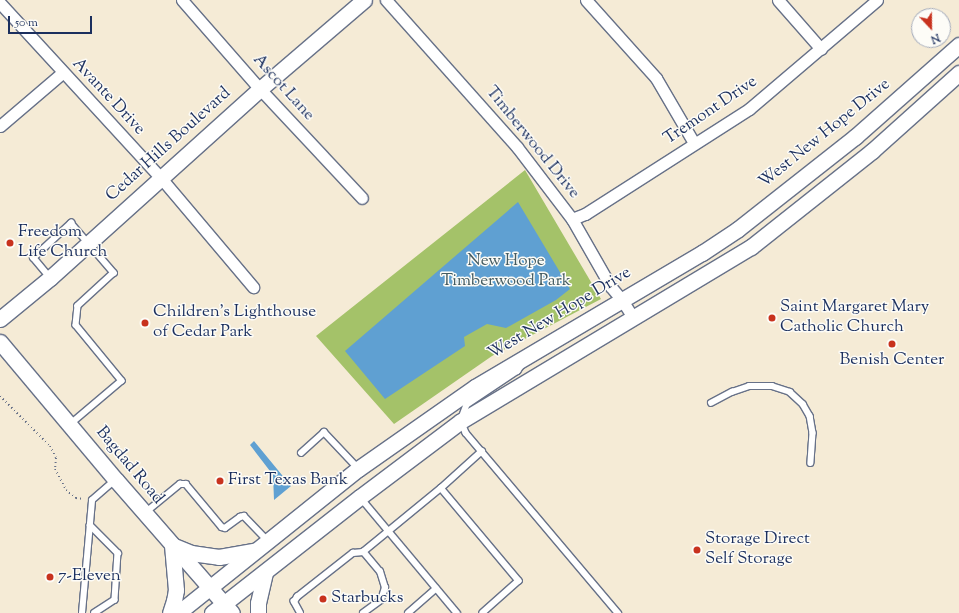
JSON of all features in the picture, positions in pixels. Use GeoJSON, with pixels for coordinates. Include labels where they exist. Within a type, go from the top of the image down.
{"type":"FeatureCollection","features":[{"type":"Feature","properties":{"kind":"main road","name":"Cedar Hills Boulevard"},"geometry":{"type":"LineString","coordinates":[[0,319],[89,244],[260,89],[364,0]]}},
{"type":"Feature","properties":{"kind":"main road","name":"West New Hope Drive"},"geometry":{"type":"LineString","coordinates":[[178,613],[267,540],[358,469],[475,386],[702,254],[738,229],[855,137],[959,45]]}},
{"type":"Feature","properties":{"kind":"main road"},"geometry":{"type":"LineString","coordinates":[[223,610],[265,572],[360,497],[461,421],[634,319],[752,247],[872,151],[959,73]]}},
{"type":"Feature","properties":{"kind":"main road","name":"Bagdad Road"},"geometry":{"type":"LineString","coordinates":[[0,342],[144,514],[209,587],[223,610]]}},
{"type":"Feature","properties":{"kind":"main road"},"geometry":{"type":"LineString","coordinates":[[170,613],[176,590],[172,545],[191,553],[219,557],[254,551]]}},
{"type":"Feature","properties":{"kind":"main road"},"geometry":{"type":"LineString","coordinates":[[258,613],[258,603],[265,572]]}},
{"type":"Feature","properties":{"kind":"street","name":"Ascot Lane"},"geometry":{"type":"LineString","coordinates":[[182,0],[260,89],[362,198]]}},
{"type":"Feature","properties":{"kind":"street","name":"Timberwood Drive"},"geometry":{"type":"LineString","coordinates":[[386,0],[518,147],[572,219],[611,287],[622,300],[634,319]]}},
{"type":"Feature","properties":{"kind":"street"},"geometry":{"type":"LineString","coordinates":[[586,0],[656,78],[694,143]]}},
{"type":"Feature","properties":{"kind":"street"},"geometry":{"type":"LineString","coordinates":[[778,0],[821,49]]}},
{"type":"Feature","properties":{"kind":"street","name":"Tremont Drive"},"geometry":{"type":"LineString","coordinates":[[572,219],[585,214],[694,143],[750,109],[877,0]]}},
{"type":"Feature","properties":{"kind":"street","name":"Avante Drive"},"geometry":{"type":"LineString","coordinates":[[0,3],[62,73],[161,178],[253,287]]}},
{"type":"Feature","properties":{"kind":"street"},"geometry":{"type":"LineString","coordinates":[[0,126],[62,73]]}},
{"type":"Feature","properties":{"kind":"lane"},"geometry":{"type":"LineString","coordinates":[[50,278],[33,258],[71,223],[114,272],[78,306],[76,325],[122,381],[70,425]]}},
{"type":"Feature","properties":{"kind":"lane"},"geometry":{"type":"LineString","coordinates":[[528,355],[518,371],[466,405],[461,421],[466,433],[618,613]]}},
{"type":"Feature","properties":{"kind":"lane"},"geometry":{"type":"LineString","coordinates":[[711,403],[732,392],[749,386],[772,386],[790,392],[803,404],[810,416],[813,433],[811,463]]}},
{"type":"Feature","properties":{"kind":"lane"},"geometry":{"type":"LineString","coordinates":[[301,453],[324,432],[358,469]]}},
{"type":"Feature","properties":{"kind":"lane"},"geometry":{"type":"LineString","coordinates":[[300,613],[294,602],[297,597],[353,553],[363,552],[389,532],[442,488],[482,451]]}},
{"type":"Feature","properties":{"kind":"lane"},"geometry":{"type":"LineString","coordinates":[[82,613],[92,500],[116,480]]}},
{"type":"Feature","properties":{"kind":"lane"},"geometry":{"type":"LineString","coordinates":[[144,514],[180,484],[186,484],[222,527],[225,528],[240,517],[244,516],[267,540]]}},
{"type":"Feature","properties":{"kind":"lane"},"geometry":{"type":"LineString","coordinates":[[442,488],[519,581],[483,613]]}},
{"type":"Feature","properties":{"kind":"lane"},"geometry":{"type":"LineString","coordinates":[[360,497],[436,590],[457,613]]}},
{"type":"Feature","properties":{"kind":"lane"},"geometry":{"type":"LineString","coordinates":[[90,524],[118,553],[115,600],[95,613]]}},
{"type":"Feature","properties":{"kind":"lane"},"geometry":{"type":"LineString","coordinates":[[363,552],[380,572],[385,588],[381,600],[364,613]]}},
{"type":"Feature","properties":{"kind":"lane"},"geometry":{"type":"LineString","coordinates":[[408,613],[436,590]]}},
{"type":"Feature","properties":{"kind":"path"},"geometry":{"type":"LineString","coordinates":[[0,396],[50,446],[56,458],[55,469],[66,490],[76,498],[92,500]]}},
{"type":"Feature","properties":{"kind":"green space","name":"New Hope Timberwood Park"},"geometry":{"type":"Polygon","coordinates":[[[525,170],[601,299],[492,356],[394,424],[316,336],[525,170]]]}},
{"type":"Feature","properties":{"kind":"water"},"geometry":{"type":"Polygon","coordinates":[[[518,202],[570,289],[556,300],[506,328],[487,324],[464,337],[465,346],[385,399],[345,351],[518,202]]]}},
{"type":"Feature","properties":{"kind":"water"},"geometry":{"type":"Polygon","coordinates":[[[254,441],[291,486],[274,500],[273,475],[250,445],[254,441]]]}},
{"type":"Feature","properties":{"kind":"place","name":"Freedom Life Church"},"geometry":{"type":"Point","coordinates":[10,243]}},
{"type":"Feature","properties":{"kind":"place","name":"Saint Margaret Mary Catholic Church"},"geometry":{"type":"Point","coordinates":[772,318]}},
{"type":"Feature","properties":{"kind":"place","name":"Children's Lighthouse of Cedar Park"},"geometry":{"type":"Point","coordinates":[145,323]}},
{"type":"Feature","properties":{"kind":"place","name":"Benish Center"},"geometry":{"type":"Point","coordinates":[892,344]}},
{"type":"Feature","properties":{"kind":"place","name":"First Texas Bank"},"geometry":{"type":"Point","coordinates":[220,481]}},
{"type":"Feature","properties":{"kind":"place","name":"Storage Direct Self Storage"},"geometry":{"type":"Point","coordinates":[697,550]}},
{"type":"Feature","properties":{"kind":"place","name":"7-Eleven"},"geometry":{"type":"Point","coordinates":[50,577]}},
{"type":"Feature","properties":{"kind":"place","name":"Starbucks"},"geometry":{"type":"Point","coordinates":[323,599]}}]}
